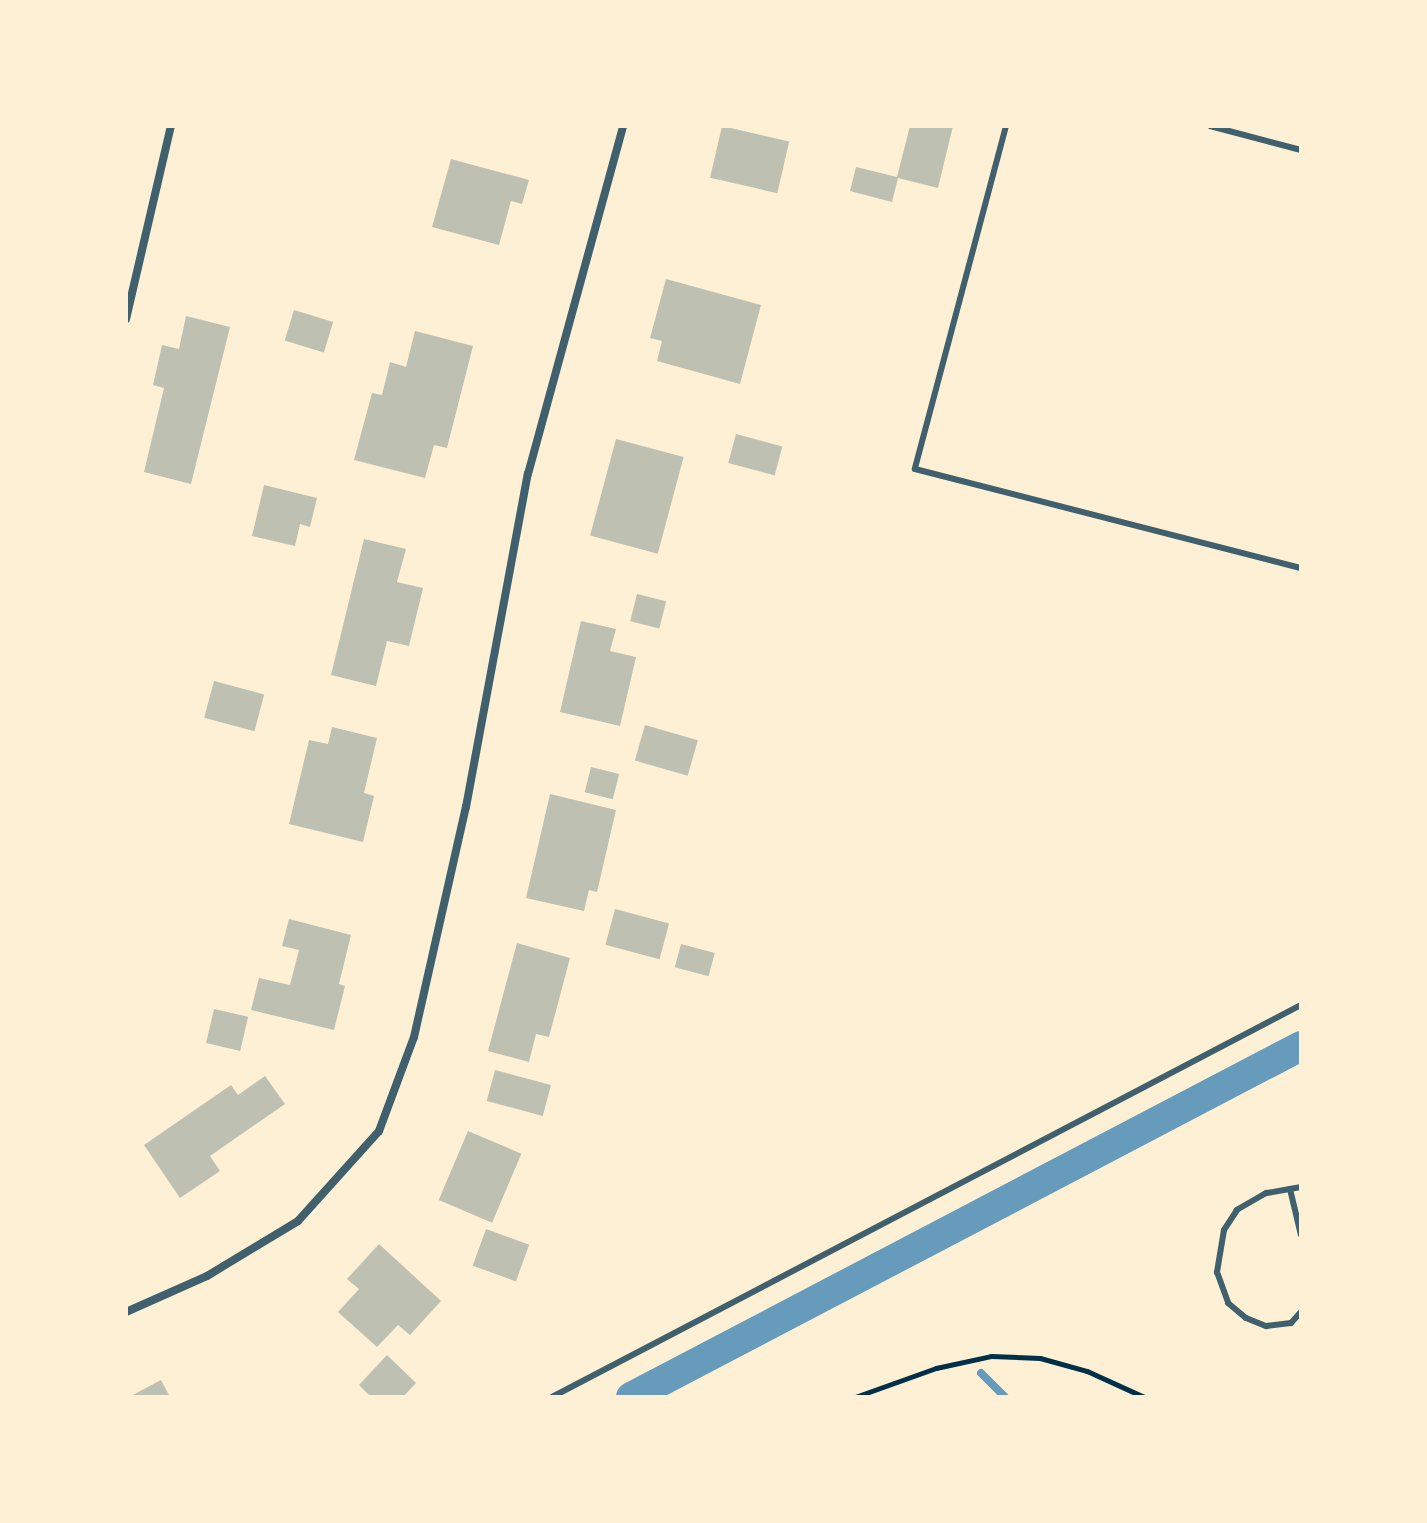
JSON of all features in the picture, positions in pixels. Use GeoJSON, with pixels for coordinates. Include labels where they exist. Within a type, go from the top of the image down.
{"type":"FeatureCollection","features":[{"type":"Feature","properties":{"kind":"street"},"geometry":{"type":"LineString","coordinates":[[126,319],[171,126]]}},
{"type":"Feature","properties":{"kind":"street"},"geometry":{"type":"LineString","coordinates":[[126,1312],[207,1276],[298,1221],[379,1131],[414,1037],[466,807],[528,474],[623,126]]}},
{"type":"Feature","properties":{"kind":"lane"},"geometry":{"type":"LineString","coordinates":[[1006,126],[915,469],[1301,568]]}},
{"type":"Feature","properties":{"kind":"lane"},"geometry":{"type":"LineString","coordinates":[[1210,126],[1301,150]]}},
{"type":"Feature","properties":{"kind":"lane"},"geometry":{"type":"LineString","coordinates":[[552,1397],[1301,1005]]}},
{"type":"Feature","properties":{"kind":"lane"},"geometry":{"type":"LineString","coordinates":[[1301,1187],[1266,1193],[1237,1210],[1224,1230],[1217,1272],[1228,1303],[1246,1318],[1266,1326],[1291,1323],[1301,1312]]}},
{"type":"Feature","properties":{"kind":"lane"},"geometry":{"type":"LineString","coordinates":[[1290,1189],[1301,1235]]}},
{"type":"Feature","properties":{"kind":"path"},"geometry":{"type":"LineString","coordinates":[[855,1397],[936,1368],[991,1356],[1040,1358],[1087,1371],[1144,1397]]}},
{"type":"Feature","properties":{"kind":"building"},"geometry":{"type":"Polygon","coordinates":[[[722,126],[789,142],[777,193],[710,178],[722,126]]]}},
{"type":"Feature","properties":{"kind":"building"},"geometry":{"type":"Polygon","coordinates":[[[910,126],[953,126],[938,188],[898,178],[892,202],[850,191],[856,167],[897,177],[910,126]]]}},
{"type":"Feature","properties":{"kind":"building"},"geometry":{"type":"Polygon","coordinates":[[[451,159],[529,180],[522,204],[511,201],[499,245],[432,227],[451,159]]]}},
{"type":"Feature","properties":{"kind":"building"},"geometry":{"type":"Polygon","coordinates":[[[666,279],[761,305],[740,384],[657,361],[662,341],[650,338],[666,279]]]}},
{"type":"Feature","properties":{"kind":"building"},"geometry":{"type":"Polygon","coordinates":[[[294,310],[333,322],[324,353],[285,341],[294,310]]]}},
{"type":"Feature","properties":{"kind":"building"},"geometry":{"type":"Polygon","coordinates":[[[186,316],[230,327],[191,484],[144,472],[164,388],[153,385],[162,345],[179,349],[186,316]]]}},
{"type":"Feature","properties":{"kind":"building"},"geometry":{"type":"Polygon","coordinates":[[[415,331],[473,346],[447,448],[434,445],[425,478],[354,460],[372,393],[382,395],[390,362],[406,367],[415,331]]]}},
{"type":"Feature","properties":{"kind":"building"},"geometry":{"type":"Polygon","coordinates":[[[736,434],[782,446],[775,475],[728,463],[736,434]]]}},
{"type":"Feature","properties":{"kind":"building"},"geometry":{"type":"Polygon","coordinates":[[[616,439],[684,457],[658,554],[590,536],[616,439]]]}},
{"type":"Feature","properties":{"kind":"building"},"geometry":{"type":"Polygon","coordinates":[[[264,485],[317,498],[310,527],[300,524],[295,546],[252,536],[264,485]]]}},
{"type":"Feature","properties":{"kind":"building"},"geometry":{"type":"Polygon","coordinates":[[[364,539],[406,549],[397,582],[423,588],[409,646],[387,641],[376,686],[331,675],[364,539]]]}},
{"type":"Feature","properties":{"kind":"building"},"geometry":{"type":"Polygon","coordinates":[[[637,594],[666,601],[659,628],[630,621],[637,594]]]}},
{"type":"Feature","properties":{"kind":"building"},"geometry":{"type":"Polygon","coordinates":[[[581,621],[616,629],[610,651],[636,657],[620,726],[560,712],[581,621]]]}},
{"type":"Feature","properties":{"kind":"building"},"geometry":{"type":"Polygon","coordinates":[[[214,681],[264,694],[254,731],[204,718],[214,681]]]}},
{"type":"Feature","properties":{"kind":"building"},"geometry":{"type":"Polygon","coordinates":[[[645,725],[698,740],[688,776],[635,761],[645,725]]]}},
{"type":"Feature","properties":{"kind":"building"},"geometry":{"type":"Polygon","coordinates":[[[332,727],[377,738],[364,793],[374,796],[363,842],[289,824],[309,740],[328,744],[332,727]]]}},
{"type":"Feature","properties":{"kind":"building"},"geometry":{"type":"Polygon","coordinates":[[[591,767],[619,774],[613,799],[585,792],[591,767]]]}},
{"type":"Feature","properties":{"kind":"building"},"geometry":{"type":"Polygon","coordinates":[[[550,794],[616,810],[597,892],[589,890],[584,911],[526,898],[550,794]]]}},
{"type":"Feature","properties":{"kind":"building"},"geometry":{"type":"Polygon","coordinates":[[[615,909],[669,923],[660,959],[605,945],[615,909]]]}},
{"type":"Feature","properties":{"kind":"building"},"geometry":{"type":"Polygon","coordinates":[[[289,919],[351,935],[339,984],[345,986],[334,1030],[251,1010],[259,978],[290,985],[299,950],[282,946],[289,919]]]}},
{"type":"Feature","properties":{"kind":"building"},"geometry":{"type":"Polygon","coordinates":[[[517,943],[570,958],[549,1037],[536,1034],[529,1062],[488,1051],[517,943]]]}},
{"type":"Feature","properties":{"kind":"building"},"geometry":{"type":"Polygon","coordinates":[[[681,944],[715,953],[709,976],[675,967],[681,944]]]}},
{"type":"Feature","properties":{"kind":"building"},"geometry":{"type":"Polygon","coordinates":[[[214,1009],[248,1017],[240,1051],[206,1043],[214,1009]]]}},
{"type":"Feature","properties":{"kind":"building"},"geometry":{"type":"Polygon","coordinates":[[[495,1070],[551,1085],[543,1116],[487,1101],[495,1070]]]}},
{"type":"Feature","properties":{"kind":"building"},"geometry":{"type":"Polygon","coordinates":[[[265,1076],[285,1104],[210,1156],[220,1171],[180,1198],[144,1145],[231,1085],[238,1095],[265,1076]]]}},
{"type":"Feature","properties":{"kind":"building"},"geometry":{"type":"Polygon","coordinates":[[[468,1131],[521,1154],[492,1223],[439,1200],[468,1131]]]}},
{"type":"Feature","properties":{"kind":"building"},"geometry":{"type":"Polygon","coordinates":[[[486,1229],[529,1245],[516,1281],[473,1266],[486,1229]]]}},
{"type":"Feature","properties":{"kind":"building"},"geometry":{"type":"Polygon","coordinates":[[[379,1244],[441,1301],[410,1335],[398,1325],[377,1347],[338,1312],[359,1289],[347,1279],[379,1244]]]}},
{"type":"Feature","properties":{"kind":"building"},"geometry":{"type":"Polygon","coordinates":[[[387,1355],[416,1383],[403,1397],[371,1397],[359,1385],[387,1355]]]}},
{"type":"Feature","properties":{"kind":"building"},"geometry":{"type":"Polygon","coordinates":[[[161,1380],[170,1397],[129,1397],[161,1380]]]}},
{"type":"Feature","properties":{"kind":"waterway"},"geometry":{"type":"LineString","coordinates":[[631,1397],[1301,1046]]}},
{"type":"Feature","properties":{"kind":"waterway"},"geometry":{"type":"LineString","coordinates":[[981,1373],[1005,1397]]}}]}
